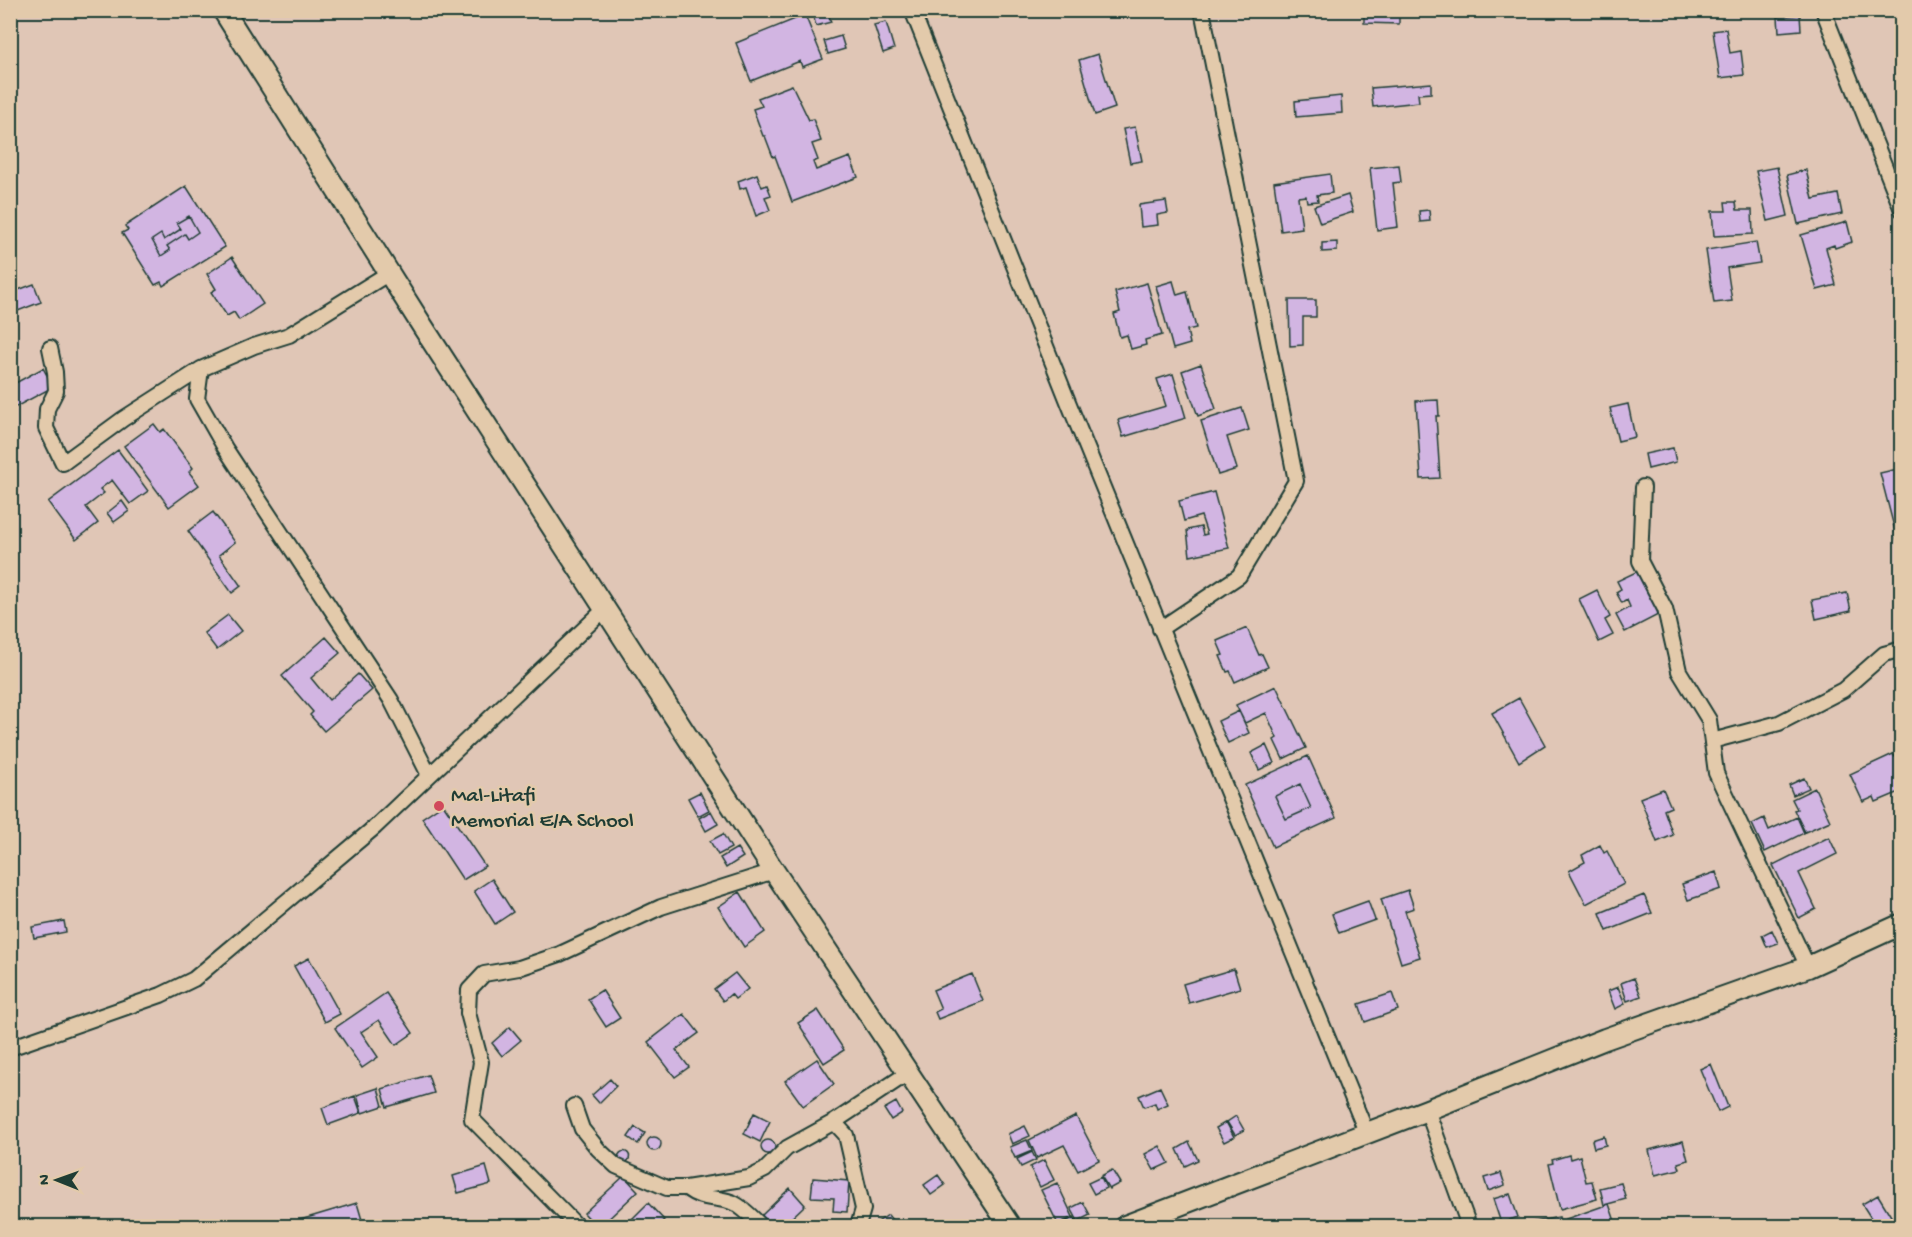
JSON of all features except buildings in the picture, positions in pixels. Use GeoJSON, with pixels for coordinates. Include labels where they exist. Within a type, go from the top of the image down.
{"type":"FeatureCollection","features":[{"type":"Feature","properties":{"kind":"main road"},"geometry":{"type":"LineString","coordinates":[[223,10],[389,273],[774,871],[1010,1227]]}},
{"type":"Feature","properties":{"kind":"main road"},"geometry":{"type":"LineString","coordinates":[[1125,1227],[1605,1039],[1808,967],[1902,924]]}},
{"type":"Feature","properties":{"kind":"street"},"geometry":{"type":"LineString","coordinates":[[912,10],[1160,629],[1366,1134]]}},
{"type":"Feature","properties":{"kind":"street"},"geometry":{"type":"LineString","coordinates":[[1160,629],[1239,576],[1296,481],[1202,10]]}},
{"type":"Feature","properties":{"kind":"street"},"geometry":{"type":"LineString","coordinates":[[1823,10],[1902,210]]}},
{"type":"Feature","properties":{"kind":"street"},"geometry":{"type":"LineString","coordinates":[[50,348],[56,392],[47,409],[46,428],[63,463],[123,419],[201,369],[289,334],[389,273]]}},
{"type":"Feature","properties":{"kind":"street"},"geometry":{"type":"LineString","coordinates":[[201,369],[197,399],[225,448],[391,700],[429,775]]}},
{"type":"Feature","properties":{"kind":"street"},"geometry":{"type":"LineString","coordinates":[[1643,487],[1640,561],[1665,609],[1679,671],[1709,720],[1716,773],[1808,967]]}},
{"type":"Feature","properties":{"kind":"street"},"geometry":{"type":"LineString","coordinates":[[10,1048],[161,995],[194,980],[375,827],[605,609]]}},
{"type":"Feature","properties":{"kind":"street"},"geometry":{"type":"LineString","coordinates":[[1712,741],[1779,723],[1844,690],[1884,654],[1902,649]]}},
{"type":"Feature","properties":{"kind":"street"},"geometry":{"type":"LineString","coordinates":[[577,1227],[472,1119],[481,1062],[468,1012],[469,990],[484,974],[519,968],[560,954],[661,907],[774,871]]}},
{"type":"Feature","properties":{"kind":"street"},"geometry":{"type":"LineString","coordinates":[[574,1106],[582,1129],[616,1166],[667,1188],[686,1188],[749,1178],[765,1170],[787,1148],[834,1122],[908,1073]]}},
{"type":"Feature","properties":{"kind":"street"},"geometry":{"type":"LineString","coordinates":[[1427,1110],[1469,1227]]}},
{"type":"Feature","properties":{"kind":"street"},"geometry":{"type":"LineString","coordinates":[[834,1122],[846,1135],[863,1209],[858,1227]]}},
{"type":"Feature","properties":{"kind":"street"},"geometry":{"type":"LineString","coordinates":[[686,1188],[708,1199],[732,1202],[760,1227]]}},
{"type":"Feature","properties":{"kind":"place","name":"Mal-Litafi Memorial E/A School"},"geometry":{"type":"Point","coordinates":[439,806]}}]}
